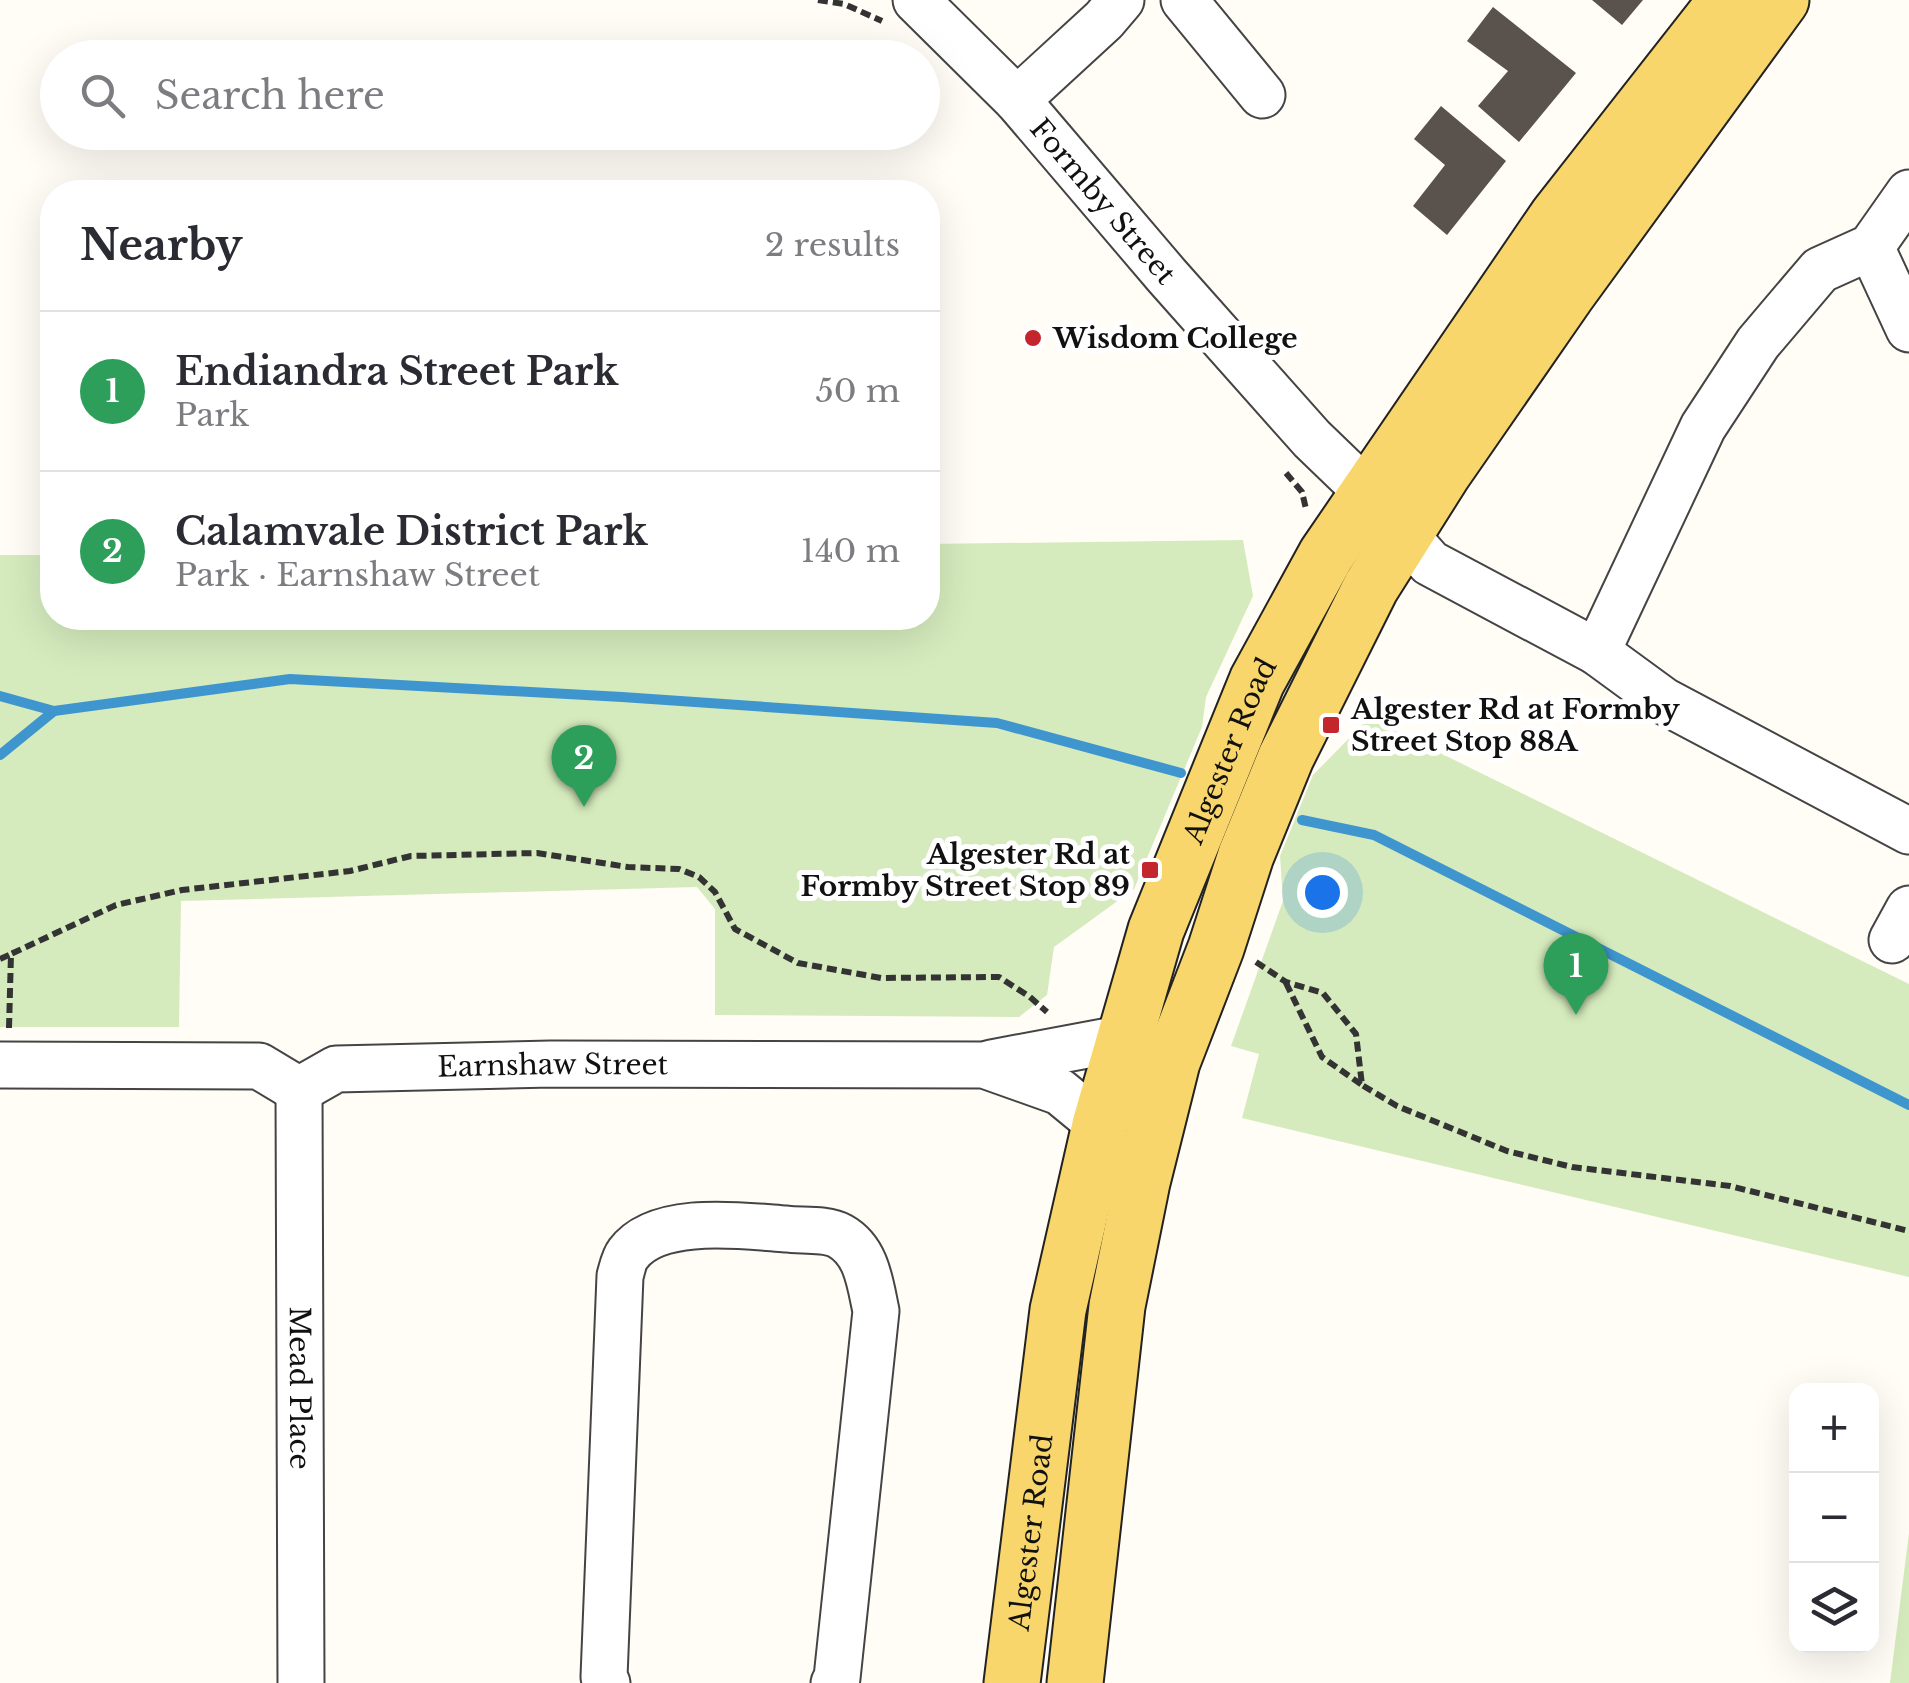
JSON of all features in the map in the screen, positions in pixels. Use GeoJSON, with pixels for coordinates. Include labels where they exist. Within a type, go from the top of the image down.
{"type":"FeatureCollection","features":[{"type":"Feature","properties":{"kind":"main road","name":"Algester Road"},"geometry":{"type":"LineString","coordinates":[[1012,1683],[1058,1310],[1100,1126],[1156,930],[1257,681],[1326,555],[1367,492],[1557,217],[1727,0]]}},
{"type":"Feature","properties":{"kind":"main road","name":"Algester Road"},"geometry":{"type":"LineString","coordinates":[[1075,1683],[1117,1306],[1142,1182],[1172,1062],[1216,948],[1246,855],[1286,758],[1338,650],[1403,535],[1523,356],[1781,0]]}},
{"type":"Feature","properties":{"kind":"street"},"geometry":{"type":"LineString","coordinates":[[1018,100],[1121,0]]}},
{"type":"Feature","properties":{"kind":"street"},"geometry":{"type":"LineString","coordinates":[[1184,0],[1262,94]]}},
{"type":"Feature","properties":{"kind":"street","name":"Formby Street"},"geometry":{"type":"LineString","coordinates":[[900,11],[938,40]]}},
{"type":"Feature","properties":{"kind":"street","name":"Formby Street"},"geometry":{"type":"LineString","coordinates":[[940,41],[1018,100],[1180,291],[1430,563],[1597,652],[1664,701],[1909,831]]}},
{"type":"Feature","properties":{"kind":"street"},"geometry":{"type":"LineString","coordinates":[[1597,652],[1702,428],[1758,343],[1820,270],[1871,247],[1909,193]]}},
{"type":"Feature","properties":{"kind":"street"},"geometry":{"type":"LineString","coordinates":[[1871,247],[1909,329]]}},
{"type":"Feature","properties":{"kind":"street"},"geometry":{"type":"LineString","coordinates":[[984,1064],[1125,1038]]}},
{"type":"Feature","properties":{"kind":"street"},"geometry":{"type":"LineString","coordinates":[[4,1064],[258,1066],[299,1090]]}},
{"type":"Feature","properties":{"kind":"street","name":"Earnshaw Street"},"geometry":{"type":"LineString","coordinates":[[299,1090],[336,1069],[551,1064],[984,1064],[1060,1092],[1100,1126]]}},
{"type":"Feature","properties":{"kind":"street","name":"Mead Place"},"geometry":{"type":"LineString","coordinates":[[299,1090],[300,1683]]}},
{"type":"Feature","properties":{"kind":"street"},"geometry":{"type":"LineString","coordinates":[[607,1683],[604,1676],[620,1276],[628,1254],[645,1240],[681,1227],[723,1224],[837,1234],[856,1249],[869,1275],[876,1311],[834,1683]]}},
{"type":"Feature","properties":{"kind":"path"},"geometry":{"type":"LineString","coordinates":[[818,0],[900,11]]}},
{"type":"Feature","properties":{"kind":"path"},"geometry":{"type":"LineString","coordinates":[[1283,470],[1302,492],[1306,509],[1303,526]]}},
{"type":"Feature","properties":{"kind":"path"},"geometry":{"type":"LineString","coordinates":[[0,959],[116,905],[182,890],[350,871],[411,856],[537,853],[628,867],[680,869],[699,876],[715,892],[735,928],[798,963],[882,978],[999,977],[1053,1018]]}},
{"type":"Feature","properties":{"kind":"path"},"geometry":{"type":"LineString","coordinates":[[1216,948],[1254,961],[1286,982],[1324,993],[1356,1034],[1362,1085]]}},
{"type":"Feature","properties":{"kind":"path"},"geometry":{"type":"LineString","coordinates":[[4,1064],[12,954]]}},
{"type":"Feature","properties":{"kind":"path"},"geometry":{"type":"LineString","coordinates":[[1286,982],[1322,1056],[1397,1106],[1507,1151],[1572,1167],[1730,1186],[1909,1230]]}},
{"type":"Feature","properties":{"kind":"green space"},"geometry":{"type":"Polygon","coordinates":[[[1243,540],[1253,596],[1206,697],[1202,727],[1134,889],[1054,947],[1047,995],[1019,1017],[715,1015],[715,909],[697,887],[181,901],[179,1027],[0,1027],[0,555],[40,555],[40,630],[940,630],[940,544],[1243,540]]]}},
{"type":"Feature","properties":{"kind":"green space"},"geometry":{"type":"Polygon","coordinates":[[[1369,718],[1909,984],[1909,1277],[1242,1118],[1259,1054],[1231,1046],[1283,901],[1280,856],[1313,775],[1369,718]]]}},
{"type":"Feature","properties":{"kind":"green space"},"geometry":{"type":"Polygon","coordinates":[[[1909,1533],[1909,1683],[1890,1683],[1909,1533]]]}},
{"type":"Feature","properties":{"kind":"building"},"geometry":{"type":"Polygon","coordinates":[[[1592,0],[1643,0],[1622,25],[1592,0]]]}},
{"type":"Feature","properties":{"kind":"building"},"geometry":{"type":"Polygon","coordinates":[[[1493,7],[1576,73],[1519,142],[1478,106],[1508,71],[1467,41],[1493,7]]]}},
{"type":"Feature","properties":{"kind":"building"},"geometry":{"type":"Polygon","coordinates":[[[1441,106],[1506,161],[1447,235],[1413,206],[1445,165],[1414,139],[1441,106]]]}},
{"type":"Feature","properties":{"kind":"waterway"},"geometry":{"type":"LineString","coordinates":[[0,696],[54,711],[290,679],[622,697],[997,723],[1181,773]]}},
{"type":"Feature","properties":{"kind":"waterway"},"geometry":{"type":"LineString","coordinates":[[0,755],[54,711]]}},
{"type":"Feature","properties":{"kind":"waterway"},"geometry":{"type":"LineString","coordinates":[[1302,820],[1374,835],[1909,1105]]}},
{"type":"Feature","properties":{"kind":"place","name":"Wisdom College"},"geometry":{"type":"Point","coordinates":[1033,338]}},
{"type":"Feature","properties":{"kind":"place","name":"Algester Rd at Formby Street Stop 88A"},"geometry":{"type":"Point","coordinates":[1331,725]}},
{"type":"Feature","properties":{"kind":"place","name":"Calamvale District Park"},"geometry":{"type":"Point","coordinates":[584,807]}},
{"type":"Feature","properties":{"kind":"place","name":"Algester Rd at Formby Street Stop 89"},"geometry":{"type":"Point","coordinates":[1150,870]}},
{"type":"Feature","properties":{"kind":"place","name":"Endiandra Street Park"},"geometry":{"type":"Point","coordinates":[1576,1015]}}]}
